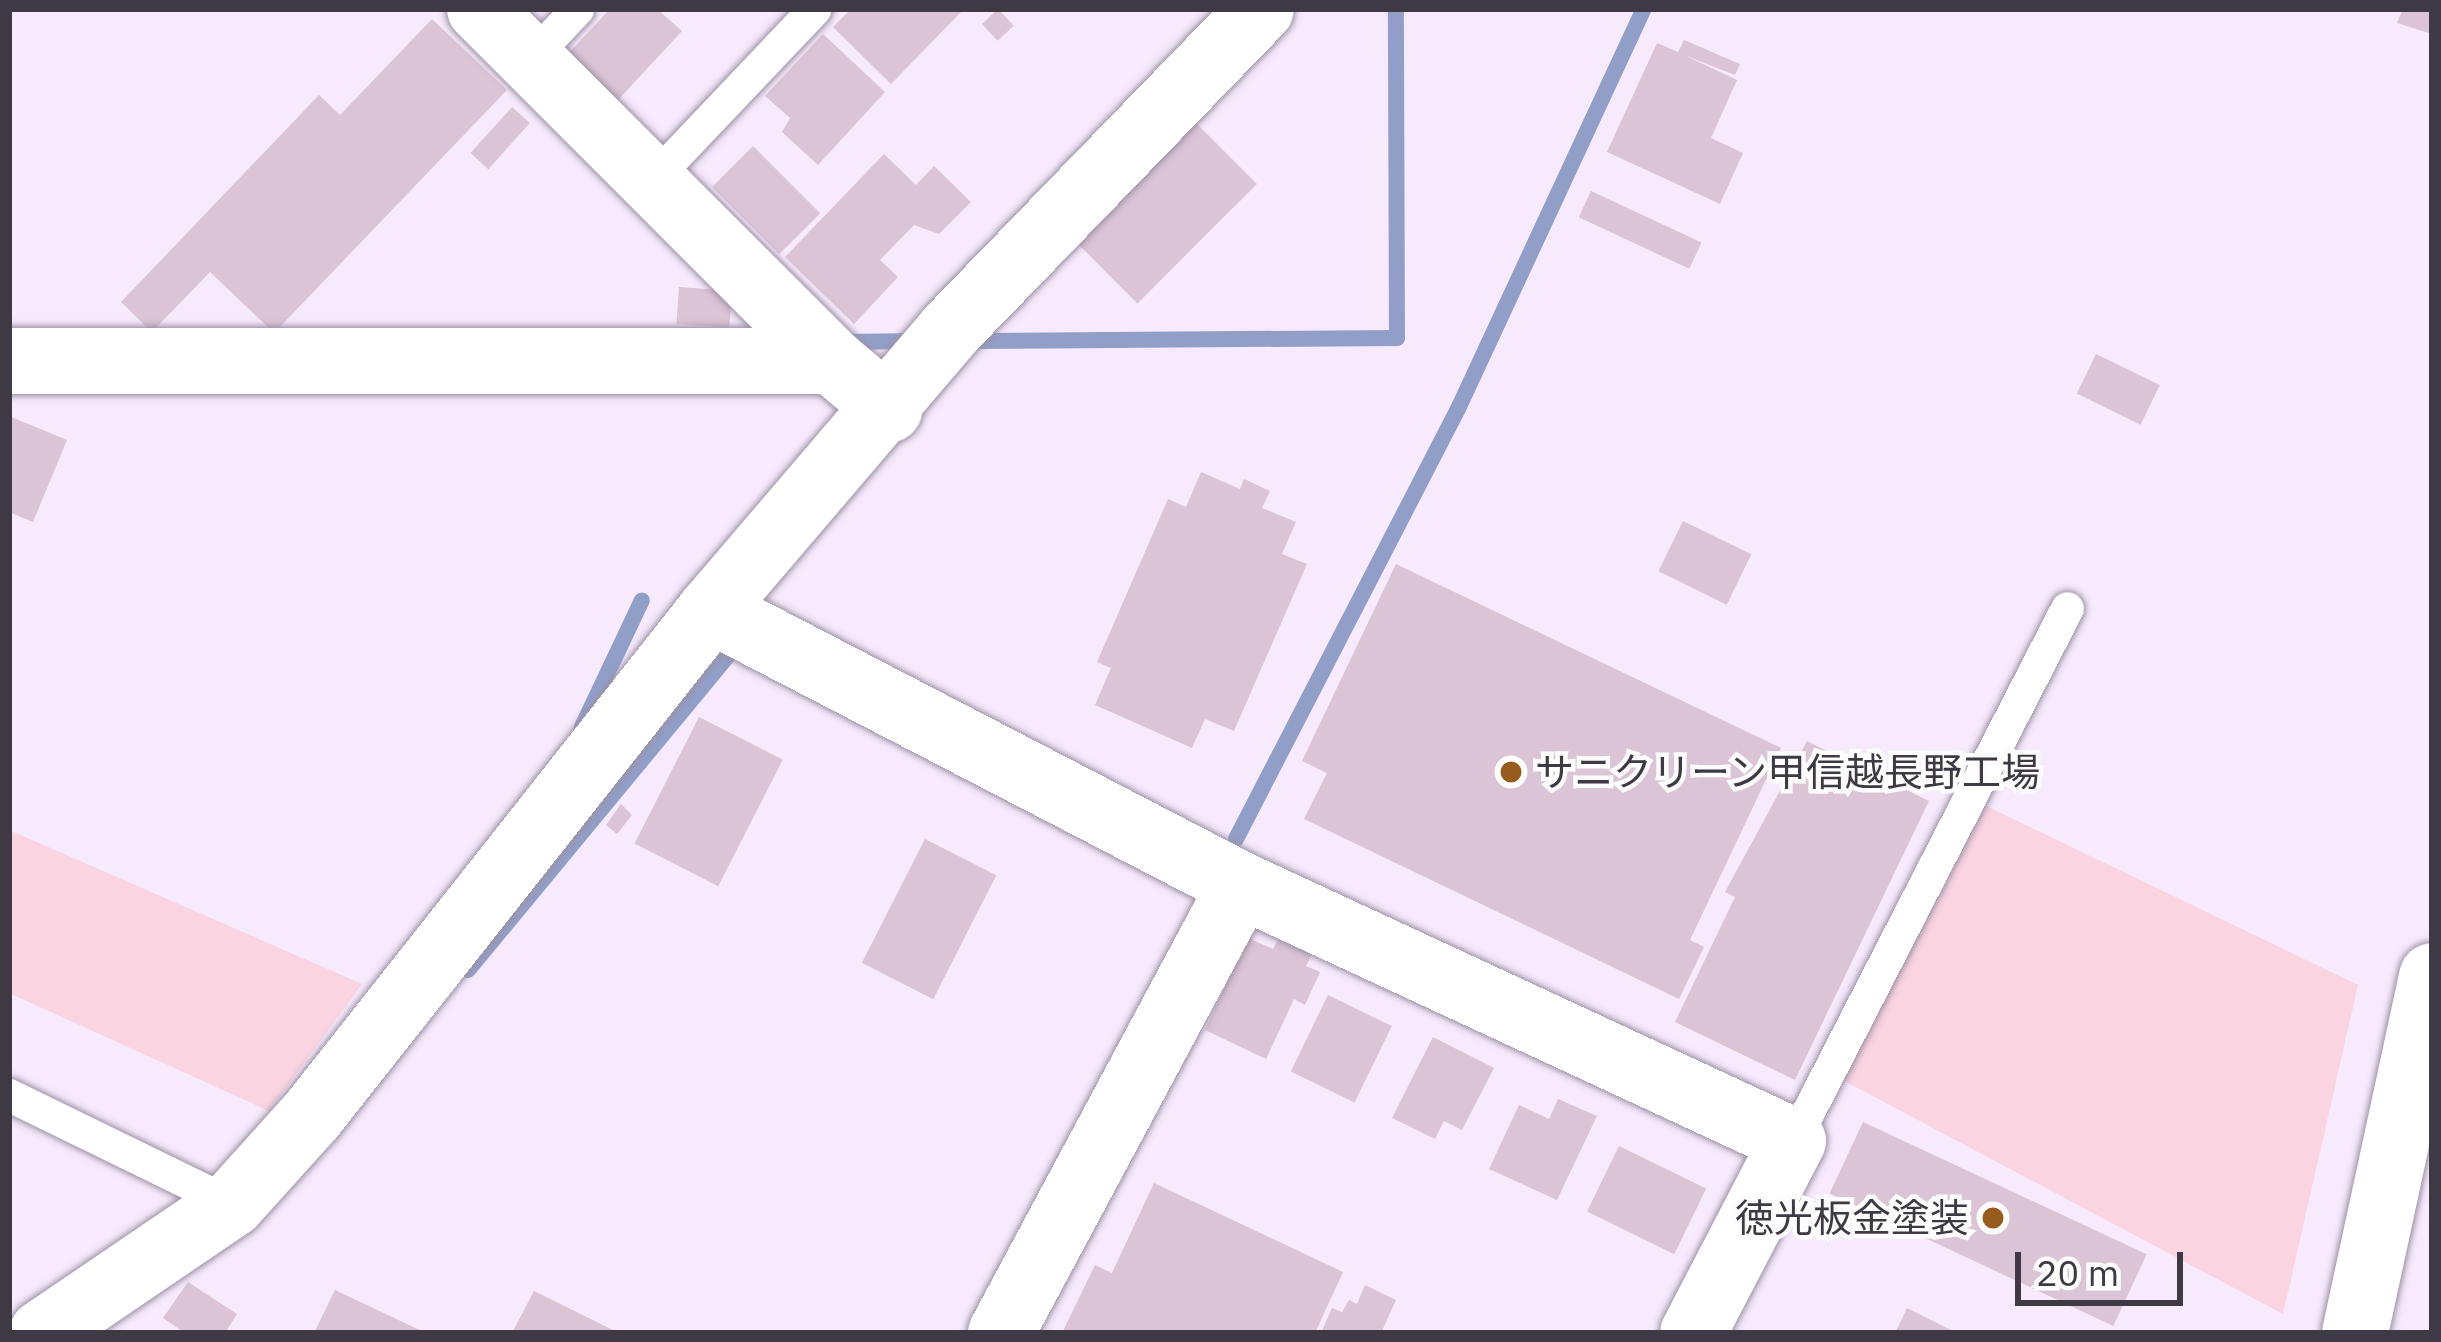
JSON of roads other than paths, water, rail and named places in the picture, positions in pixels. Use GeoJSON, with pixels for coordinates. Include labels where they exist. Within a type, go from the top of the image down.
{"type":"FeatureCollection","features":[{"type":"Feature","properties":{"kind":"street"},"geometry":{"type":"LineString","coordinates":[[480,9],[832,361],[889,409]]}},
{"type":"Feature","properties":{"kind":"street"},"geometry":{"type":"LineString","coordinates":[[33,1325],[232,1204],[314,1114],[711,610],[940,345],[1261,9]]}},
{"type":"Feature","properties":{"kind":"street"},"geometry":{"type":"LineString","coordinates":[[9,361],[832,361]]}},
{"type":"Feature","properties":{"kind":"street"},"geometry":{"type":"LineString","coordinates":[[711,610],[1241,884],[1792,1141],[1693,1333]]}},
{"type":"Feature","properties":{"kind":"street"},"geometry":{"type":"LineString","coordinates":[[1001,1333],[1241,884]]}},
{"type":"Feature","properties":{"kind":"street"},"geometry":{"type":"LineString","coordinates":[[2355,1333],[2432,976]]}},
{"type":"Feature","properties":{"kind":"lane"},"geometry":{"type":"LineString","coordinates":[[530,59],[577,9]]}},
{"type":"Feature","properties":{"kind":"lane"},"geometry":{"type":"LineString","coordinates":[[652,180],[814,9]]}},
{"type":"Feature","properties":{"kind":"lane"},"geometry":{"type":"LineString","coordinates":[[1792,1141],[2067,608]]}},
{"type":"Feature","properties":{"kind":"lane"},"geometry":{"type":"LineString","coordinates":[[9,1095],[232,1204]]}},
{"type":"Feature","properties":{"kind":"waterway"},"geometry":{"type":"LineString","coordinates":[[966,341],[1397,338],[1396,9]]}},
{"type":"Feature","properties":{"kind":"waterway"},"geometry":{"type":"LineString","coordinates":[[1236,839],[1458,409],[1644,9]]}},
{"type":"Feature","properties":{"kind":"waterway"},"geometry":{"type":"LineString","coordinates":[[845,342],[917,341]]}},
{"type":"Feature","properties":{"kind":"waterway"},"geometry":{"type":"LineString","coordinates":[[582,727],[642,600]]}},
{"type":"Feature","properties":{"kind":"waterway"},"geometry":{"type":"LineString","coordinates":[[468,970],[734,649]]}},
{"type":"Feature","properties":{"kind":"place","name":"サニクリーン甲信越長野工場"},"geometry":{"type":"Point","coordinates":[1511,772]}},
{"type":"Feature","properties":{"kind":"place","name":"徳光板金塗装"},"geometry":{"type":"Point","coordinates":[1993,1218]}}]}
